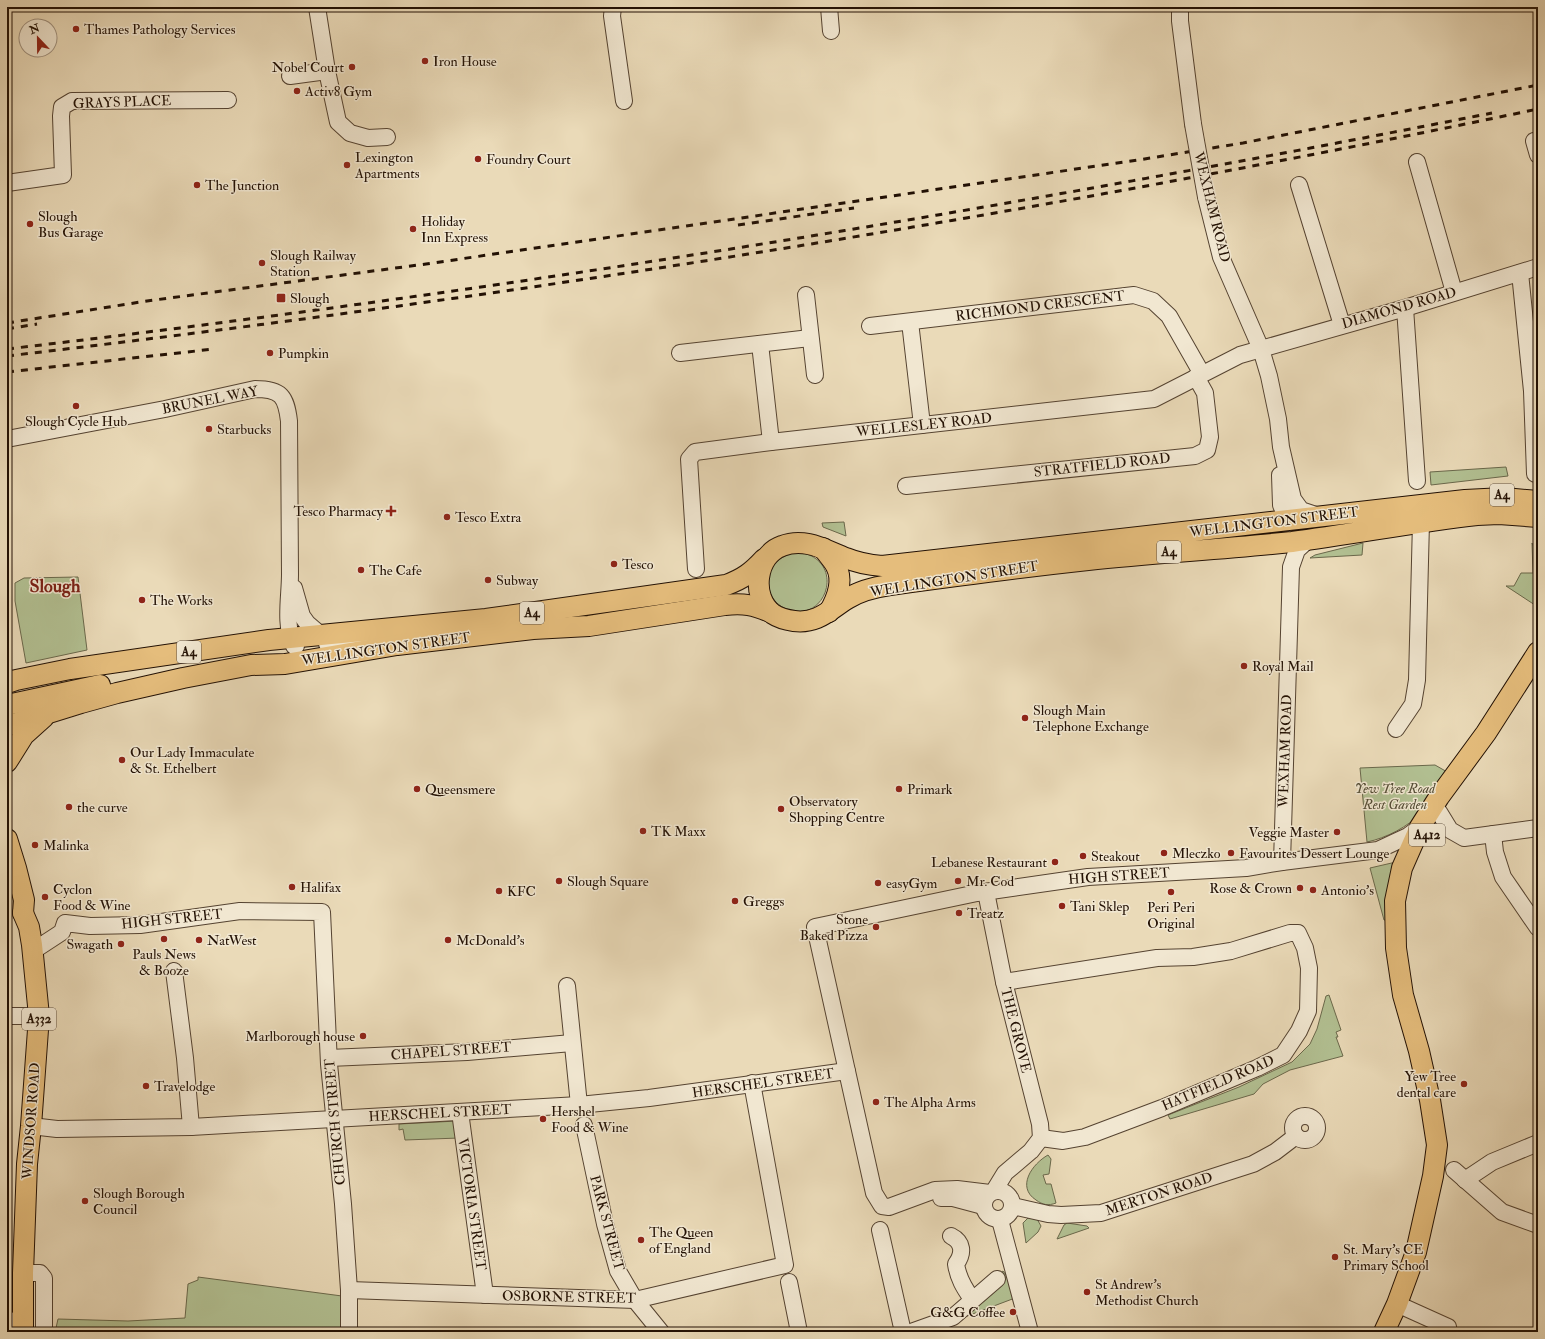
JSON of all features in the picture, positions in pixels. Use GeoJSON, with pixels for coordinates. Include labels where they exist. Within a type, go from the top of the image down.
{"type":"FeatureCollection","features":[{"type":"Feature","properties":{"kind":"main road","name":"A4"},"geometry":{"type":"LineString","coordinates":[[1465,500],[1534,478]]}},
{"type":"Feature","properties":{"kind":"main road","name":"WELLINGTON STREET"},"geometry":{"type":"LineString","coordinates":[[822,548],[868,565],[882,566],[1465,500],[1504,498],[1538,501]]}},
{"type":"Feature","properties":{"kind":"main road","name":"WELLINGTON STREET"},"geometry":{"type":"LineString","coordinates":[[829,612],[849,597],[878,587],[1087,560],[1309,540],[1412,523],[1477,515],[1516,515],[1538,517]]}},
{"type":"Feature","properties":{"kind":"main road","name":"A4"},"geometry":{"type":"LineString","coordinates":[[1516,515],[1529,521],[1538,529]]}},
{"type":"Feature","properties":{"kind":"main road"},"geometry":{"type":"LineString","coordinates":[[1287,520],[1294,527],[1300,529],[1412,523]]}},
{"type":"Feature","properties":{"kind":"main road"},"geometry":{"type":"LineString","coordinates":[[800,542],[809,543],[822,548],[836,566],[838,574],[838,591],[829,612],[816,619],[807,621],[794,621],[770,612],[759,591],[758,574],[764,560],[779,546],[800,542]]}},
{"type":"Feature","properties":{"kind":"main road","name":"WELLINGTON STREET"},"geometry":{"type":"LineString","coordinates":[[10,680],[70,669],[290,638],[486,619],[726,585],[741,580],[755,570],[764,560]]}},
{"type":"Feature","properties":{"kind":"main road","name":"WELLINGTON STREET"},"geometry":{"type":"LineString","coordinates":[[7,726],[150,685],[251,665],[286,664],[397,645],[533,629],[589,626],[740,603],[755,605],[770,612]]}},
{"type":"Feature","properties":{"kind":"main road","name":"A412"},"geometry":{"type":"LineString","coordinates":[[1384,1332],[1397,1304],[1416,1252],[1433,1176],[1437,1145],[1430,1100],[1419,1051],[1403,995],[1396,948],[1394,901],[1407,853],[1420,827],[1439,797],[1535,664]]}},
{"type":"Feature","properties":{"kind":"main road"},"geometry":{"type":"LineString","coordinates":[[7,705],[97,685],[150,685]]}},
{"type":"Feature","properties":{"kind":"main road","name":"A4"},"geometry":{"type":"LineString","coordinates":[[7,762],[24,735],[48,713]]}},
{"type":"Feature","properties":{"kind":"main road","name":"A412"},"geometry":{"type":"LineString","coordinates":[[1396,948],[1404,904],[1419,851],[1439,812],[1466,774],[1486,733]]}},
{"type":"Feature","properties":{"kind":"main road","name":"WINDSOR ROAD"},"geometry":{"type":"LineString","coordinates":[[7,844],[16,868],[24,900],[15,910],[29,927],[33,951],[39,1016],[27,1164],[23,1274],[18,1325]]}},
{"type":"Feature","properties":{"kind":"street"},"geometry":{"type":"LineString","coordinates":[[317,7],[327,71],[338,122],[350,133],[368,138],[387,137]]}},
{"type":"Feature","properties":{"kind":"street"},"geometry":{"type":"LineString","coordinates":[[613,7],[612,16],[624,101]]}},
{"type":"Feature","properties":{"kind":"street"},"geometry":{"type":"LineString","coordinates":[[829,7],[832,31]]}},
{"type":"Feature","properties":{"kind":"street","name":"WEXHAM ROAD"},"geometry":{"type":"LineString","coordinates":[[1180,7],[1180,21],[1193,124],[1206,197],[1222,257],[1261,349],[1274,399],[1281,447],[1295,504],[1304,512],[1323,516]]}},
{"type":"Feature","properties":{"kind":"street"},"geometry":{"type":"LineString","coordinates":[[290,76],[327,71]]}},
{"type":"Feature","properties":{"kind":"street","name":"GRAYS PLACE"},"geometry":{"type":"LineString","coordinates":[[7,183],[63,175],[62,107],[72,102],[228,100]]}},
{"type":"Feature","properties":{"kind":"street"},"geometry":{"type":"LineString","coordinates":[[1417,162],[1454,292]]}},
{"type":"Feature","properties":{"kind":"street"},"geometry":{"type":"LineString","coordinates":[[1299,185],[1342,325]]}},
{"type":"Feature","properties":{"kind":"street","name":"DIAMOND ROAD"},"geometry":{"type":"LineString","coordinates":[[1261,349],[1538,268]]}},
{"type":"Feature","properties":{"kind":"street"},"geometry":{"type":"LineString","coordinates":[[1520,273],[1535,390],[1534,478]]}},
{"type":"Feature","properties":{"kind":"street"},"geometry":{"type":"LineString","coordinates":[[806,295],[815,375]]}},
{"type":"Feature","properties":{"kind":"street","name":"RICHMOND CRESCENT"},"geometry":{"type":"LineString","coordinates":[[870,326],[1134,295],[1153,301],[1169,316],[1199,375]]}},
{"type":"Feature","properties":{"kind":"street"},"geometry":{"type":"LineString","coordinates":[[1405,308],[1414,471]]}},
{"type":"Feature","properties":{"kind":"street"},"geometry":{"type":"LineString","coordinates":[[910,322],[922,425]]}},
{"type":"Feature","properties":{"kind":"street"},"geometry":{"type":"LineString","coordinates":[[680,353],[810,338]]}},
{"type":"Feature","properties":{"kind":"street"},"geometry":{"type":"LineString","coordinates":[[760,344],[771,442]]}},
{"type":"Feature","properties":{"kind":"street","name":"WELLESLEY ROAD"},"geometry":{"type":"LineString","coordinates":[[696,568],[689,459],[695,452],[771,442],[1154,399],[1240,355],[1261,349]]}},
{"type":"Feature","properties":{"kind":"street","name":"STRATFIELD ROAD"},"geometry":{"type":"LineString","coordinates":[[916,489],[1195,456],[1207,450],[1210,437],[1205,394],[1199,375]]}},
{"type":"Feature","properties":{"kind":"street","name":"BRUNEL WAY"},"geometry":{"type":"LineString","coordinates":[[7,439],[158,410],[255,389],[269,389],[277,392],[285,400],[288,408],[289,421],[290,574],[288,620],[290,638]]}},
{"type":"Feature","properties":{"kind":"street","name":"WEXHAM ROAD"},"geometry":{"type":"LineString","coordinates":[[1262,524],[1272,517],[1278,508],[1280,498],[1281,447]]}},
{"type":"Feature","properties":{"kind":"street","name":"WEXHAM ROAD"},"geometry":{"type":"LineString","coordinates":[[1280,498],[1282,510],[1287,520]]}},
{"type":"Feature","properties":{"kind":"street"},"geometry":{"type":"LineString","coordinates":[[1396,729],[1413,704],[1417,680],[1412,523]]}},
{"type":"Feature","properties":{"kind":"street","name":"WEXHAM ROAD"},"geometry":{"type":"LineString","coordinates":[[1282,862],[1291,567],[1297,550],[1309,540]]}},
{"type":"Feature","properties":{"kind":"street"},"geometry":{"type":"LineString","coordinates":[[1272,544],[1284,554],[1291,567]]}},
{"type":"Feature","properties":{"kind":"street","name":"BRUNEL WAY"},"geometry":{"type":"LineString","coordinates":[[290,574],[302,616],[307,623],[321,635]]}},
{"type":"Feature","properties":{"kind":"street"},"geometry":{"type":"LineString","coordinates":[[290,638],[294,646],[372,642],[397,645]]}},
{"type":"Feature","properties":{"kind":"street"},"geometry":{"type":"LineString","coordinates":[[1439,812],[1450,830],[1464,838],[1538,828]]}},
{"type":"Feature","properties":{"kind":"street","name":"HIGH STREET"},"geometry":{"type":"LineString","coordinates":[[847,1071],[815,927],[986,892],[1088,876],[1246,868],[1378,850],[1408,836],[1420,827]]}},
{"type":"Feature","properties":{"kind":"street"},"geometry":{"type":"LineString","coordinates":[[1493,834],[1495,852],[1503,877],[1538,928]]}},
{"type":"Feature","properties":{"kind":"street","name":"THE GROVE"},"geometry":{"type":"LineString","coordinates":[[986,892],[1004,982],[1040,1124],[1041,1138]]}},
{"type":"Feature","properties":{"kind":"street","name":"HIGH STREET"},"geometry":{"type":"LineString","coordinates":[[33,951],[62,932],[65,923],[90,926],[140,925],[240,911],[322,912]]}},
{"type":"Feature","properties":{"kind":"street","name":"CHURCH STREET"},"geometry":{"type":"LineString","coordinates":[[322,912],[329,1058],[343,1204],[349,1290],[349,1332]]}},
{"type":"Feature","properties":{"kind":"street","name":"HATFIELD ROAD"},"geometry":{"type":"LineString","coordinates":[[1004,982],[1157,958],[1193,956],[1231,951],[1290,933],[1298,933],[1305,948],[1309,968],[1308,1011],[1299,1031],[1283,1055],[1257,1068],[1162,1108],[1085,1137],[1063,1141],[1041,1138]]}},
{"type":"Feature","properties":{"kind":"street"},"geometry":{"type":"LineString","coordinates":[[174,971],[185,1058],[191,1127]]}},
{"type":"Feature","properties":{"kind":"street"},"geometry":{"type":"LineString","coordinates":[[567,986],[579,1105]]}},
{"type":"Feature","properties":{"kind":"street"},"geometry":{"type":"LineString","coordinates":[[7,1016],[39,1016]]}},
{"type":"Feature","properties":{"kind":"street","name":"CHAPEL STREET"},"geometry":{"type":"LineString","coordinates":[[329,1058],[467,1052],[572,1043]]}},
{"type":"Feature","properties":{"kind":"street"},"geometry":{"type":"LineString","coordinates":[[847,1071],[874,1193],[882,1206],[890,1207],[936,1190],[957,1189],[989,1197],[1001,1191],[1007,1194],[1012,1202]]}},
{"type":"Feature","properties":{"kind":"street","name":"HERSCHEL STREET"},"geometry":{"type":"LineString","coordinates":[[31,1126],[57,1128],[191,1127],[579,1105],[650,1098],[847,1071]]}},
{"type":"Feature","properties":{"kind":"street","name":"OSBORNE STREET"},"geometry":{"type":"LineString","coordinates":[[349,1290],[635,1300],[785,1265],[752,1083]]}},
{"type":"Feature","properties":{"kind":"street","name":"VICTORIA STREET"},"geometry":{"type":"LineString","coordinates":[[460,1112],[484,1295]]}},
{"type":"Feature","properties":{"kind":"street","name":"PARK STREET"},"geometry":{"type":"LineString","coordinates":[[584,1125],[605,1224],[618,1271],[635,1300],[661,1332]]}},
{"type":"Feature","properties":{"kind":"street","name":"MERTON ROAD"},"geometry":{"type":"LineString","coordinates":[[1012,1202],[1048,1214],[1061,1215],[1101,1213],[1253,1164],[1274,1152],[1296,1136]]}},
{"type":"Feature","properties":{"kind":"street"},"geometry":{"type":"LineString","coordinates":[[1021,1160],[1013,1180],[1011,1212],[1000,1220],[989,1217],[985,1212],[989,1197],[1005,1173],[1032,1151],[1041,1138]]}},
{"type":"Feature","properties":{"kind":"street"},"geometry":{"type":"LineString","coordinates":[[1538,1143],[1459,1175],[1502,1212],[1538,1225]]}},
{"type":"Feature","properties":{"kind":"street"},"geometry":{"type":"LineString","coordinates":[[1000,1220],[1030,1332]]}},
{"type":"Feature","properties":{"kind":"street"},"geometry":{"type":"LineString","coordinates":[[880,1230],[902,1332]]}},
{"type":"Feature","properties":{"kind":"street"},"geometry":{"type":"LineString","coordinates":[[950,1236],[956,1238],[962,1246],[961,1257],[956,1264],[957,1274],[964,1288],[972,1299]]}},
{"type":"Feature","properties":{"kind":"street"},"geometry":{"type":"LineString","coordinates":[[23,1274],[40,1273],[44,1278],[44,1332]]}},
{"type":"Feature","properties":{"kind":"street"},"geometry":{"type":"LineString","coordinates":[[911,1332],[953,1317],[972,1299],[997,1279]]}},
{"type":"Feature","properties":{"kind":"street"},"geometry":{"type":"LineString","coordinates":[[789,1282],[799,1332]]}},
{"type":"Feature","properties":{"kind":"street"},"geometry":{"type":"LineString","coordinates":[[1397,1304],[1448,1327],[1449,1332]]}},
{"type":"Feature","properties":{"kind":"green space"},"geometry":{"type":"Polygon","coordinates":[[[1506,467],[1508,476],[1431,485],[1430,472],[1506,467]]]}},
{"type":"Feature","properties":{"kind":"green space"},"geometry":{"type":"Polygon","coordinates":[[[844,522],[846,536],[823,527],[822,523],[844,522]]]}},
{"type":"Feature","properties":{"kind":"green space"},"geometry":{"type":"Polygon","coordinates":[[[1363,543],[1362,555],[1310,558],[1315,555],[1363,543]]]}},
{"type":"Feature","properties":{"kind":"green space"},"geometry":{"type":"Polygon","coordinates":[[[1532,543],[1538,557],[1538,607],[1506,586],[1514,586],[1521,573],[1533,573],[1532,543]]]}},
{"type":"Feature","properties":{"kind":"green space"},"geometry":{"type":"Polygon","coordinates":[[[795,552],[811,556],[821,564],[826,575],[827,587],[823,598],[815,606],[804,611],[784,608],[773,598],[768,587],[767,580],[769,573],[776,562],[788,554],[795,552]]]}},
{"type":"Feature","properties":{"kind":"green space"},"geometry":{"type":"Polygon","coordinates":[[[78,577],[87,650],[26,663],[15,601],[15,583],[24,578],[78,577]]]}},
{"type":"Feature","properties":{"kind":"green space","name":"Yew Tree Road Rest Garden"},"geometry":{"type":"Polygon","coordinates":[[[1435,765],[1449,773],[1422,812],[1396,831],[1382,838],[1367,842],[1360,768],[1435,765]]]}},
{"type":"Feature","properties":{"kind":"green space"},"geometry":{"type":"Polygon","coordinates":[[[1396,862],[1386,920],[1384,920],[1370,868],[1396,862]]]}},
{"type":"Feature","properties":{"kind":"green space"},"geometry":{"type":"Polygon","coordinates":[[[1329,995],[1341,1030],[1336,1032],[1338,1037],[1336,1037],[1343,1056],[1290,1070],[1263,1084],[1254,1094],[1170,1119],[1168,1115],[1239,1087],[1292,1062],[1310,1044],[1317,1029],[1326,996],[1329,995]]]}},
{"type":"Feature","properties":{"kind":"green space"},"geometry":{"type":"Polygon","coordinates":[[[457,1121],[459,1138],[405,1140],[403,1129],[399,1130],[399,1124],[457,1121]]]}},
{"type":"Feature","properties":{"kind":"green space"},"geometry":{"type":"Polygon","coordinates":[[[1048,1155],[1051,1159],[1049,1174],[1043,1175],[1046,1184],[1051,1184],[1056,1203],[1048,1205],[1039,1202],[1030,1195],[1027,1189],[1027,1182],[1028,1176],[1032,1170],[1048,1155]]]}},
{"type":"Feature","properties":{"kind":"green space"},"geometry":{"type":"Polygon","coordinates":[[[1031,1217],[1037,1219],[1041,1226],[1038,1232],[1026,1243],[1023,1223],[1031,1217]]]}},
{"type":"Feature","properties":{"kind":"green space"},"geometry":{"type":"Polygon","coordinates":[[[1067,1223],[1087,1226],[1089,1228],[1057,1239],[1064,1225],[1067,1223]]]}},
{"type":"Feature","properties":{"kind":"green space"},"geometry":{"type":"Polygon","coordinates":[[[1003,1271],[1010,1280],[1015,1298],[962,1318],[1000,1273],[1003,1271]]]}},
{"type":"Feature","properties":{"kind":"green space"},"geometry":{"type":"Polygon","coordinates":[[[198,1277],[342,1296],[341,1304],[343,1307],[343,1332],[79,1332],[56,1328],[58,1319],[128,1321],[185,1318],[188,1284],[198,1280],[198,1277]]]}},
{"type":"Feature","properties":{"kind":"railway"},"geometry":{"type":"LineString","coordinates":[[7,323],[147,301],[426,264],[1138,160],[1243,143],[1538,85]]}},
{"type":"Feature","properties":{"kind":"railway"},"geometry":{"type":"LineString","coordinates":[[7,356],[199,333],[391,307],[775,250],[1157,184],[1348,148],[1538,109]]}},
{"type":"Feature","properties":{"kind":"railway"},"geometry":{"type":"LineString","coordinates":[[7,349],[380,301],[752,246],[1122,183],[1492,113]]}},
{"type":"Feature","properties":{"kind":"railway"},"geometry":{"type":"LineString","coordinates":[[738,225],[854,208]]}},
{"type":"Feature","properties":{"kind":"railway"},"geometry":{"type":"LineString","coordinates":[[7,329],[37,324]]}},
{"type":"Feature","properties":{"kind":"railway"},"geometry":{"type":"LineString","coordinates":[[7,372],[214,349]]}},
{"type":"Feature","properties":{"kind":"place","name":"Thames Pathology Services"},"geometry":{"type":"Point","coordinates":[76,29]}},
{"type":"Feature","properties":{"kind":"place","name":"Iron House"},"geometry":{"type":"Point","coordinates":[425,61]}},
{"type":"Feature","properties":{"kind":"place","name":"Nobel Court"},"geometry":{"type":"Point","coordinates":[352,67]}},
{"type":"Feature","properties":{"kind":"place","name":"Activ8 Gym"},"geometry":{"type":"Point","coordinates":[297,91]}},
{"type":"Feature","properties":{"kind":"place","name":"Foundry Court"},"geometry":{"type":"Point","coordinates":[478,159]}},
{"type":"Feature","properties":{"kind":"place","name":"Lexington Apartments"},"geometry":{"type":"Point","coordinates":[347,165]}},
{"type":"Feature","properties":{"kind":"place","name":"The Junction"},"geometry":{"type":"Point","coordinates":[197,185]}},
{"type":"Feature","properties":{"kind":"place","name":"Slough Bus Garage"},"geometry":{"type":"Point","coordinates":[30,224]}},
{"type":"Feature","properties":{"kind":"place","name":"Holiday Inn Express"},"geometry":{"type":"Point","coordinates":[413,229]}},
{"type":"Feature","properties":{"kind":"place","name":"Slough Railway Station"},"geometry":{"type":"Point","coordinates":[262,263]}},
{"type":"Feature","properties":{"kind":"place","name":"Slough"},"geometry":{"type":"Point","coordinates":[281,298]}},
{"type":"Feature","properties":{"kind":"place","name":"Pumpkin"},"geometry":{"type":"Point","coordinates":[270,353]}},
{"type":"Feature","properties":{"kind":"place","name":"Slough Cycle Hub"},"geometry":{"type":"Point","coordinates":[76,406]}},
{"type":"Feature","properties":{"kind":"place","name":"Starbucks"},"geometry":{"type":"Point","coordinates":[209,429]}},
{"type":"Feature","properties":{"kind":"place","name":"Tesco Pharmacy"},"geometry":{"type":"Point","coordinates":[391,511]}},
{"type":"Feature","properties":{"kind":"place","name":"Tesco Extra"},"geometry":{"type":"Point","coordinates":[447,517]}},
{"type":"Feature","properties":{"kind":"place","name":"Tesco"},"geometry":{"type":"Point","coordinates":[614,564]}},
{"type":"Feature","properties":{"kind":"place","name":"The Cafe"},"geometry":{"type":"Point","coordinates":[361,570]}},
{"type":"Feature","properties":{"kind":"place","name":"Subway"},"geometry":{"type":"Point","coordinates":[488,580]}},
{"type":"Feature","properties":{"kind":"place","name":"The Works"},"geometry":{"type":"Point","coordinates":[142,600]}},
{"type":"Feature","properties":{"kind":"place","name":"Royal Mail"},"geometry":{"type":"Point","coordinates":[1244,666]}},
{"type":"Feature","properties":{"kind":"place","name":"Slough Main Telephone Exchange"},"geometry":{"type":"Point","coordinates":[1025,718]}},
{"type":"Feature","properties":{"kind":"place","name":"Our Lady Immaculate & St. Ethelbert"},"geometry":{"type":"Point","coordinates":[122,760]}},
{"type":"Feature","properties":{"kind":"place","name":"Queensmere"},"geometry":{"type":"Point","coordinates":[417,789]}},
{"type":"Feature","properties":{"kind":"place","name":"Primark"},"geometry":{"type":"Point","coordinates":[899,789]}},
{"type":"Feature","properties":{"kind":"place","name":"the curve"},"geometry":{"type":"Point","coordinates":[69,807]}},
{"type":"Feature","properties":{"kind":"place","name":"Observatory Shopping Centre"},"geometry":{"type":"Point","coordinates":[781,809]}},
{"type":"Feature","properties":{"kind":"place","name":"TK Maxx"},"geometry":{"type":"Point","coordinates":[643,831]}},
{"type":"Feature","properties":{"kind":"place","name":"Veggie Master"},"geometry":{"type":"Point","coordinates":[1337,832]}},
{"type":"Feature","properties":{"kind":"place","name":"Malinka"},"geometry":{"type":"Point","coordinates":[35,845]}},
{"type":"Feature","properties":{"kind":"place","name":"Mleczko"},"geometry":{"type":"Point","coordinates":[1164,853]}},
{"type":"Feature","properties":{"kind":"place","name":"Favourites Dessert Lounge"},"geometry":{"type":"Point","coordinates":[1231,853]}},
{"type":"Feature","properties":{"kind":"place","name":"Steakout"},"geometry":{"type":"Point","coordinates":[1083,856]}},
{"type":"Feature","properties":{"kind":"place","name":"Lebanese Restaurant"},"geometry":{"type":"Point","coordinates":[1055,862]}},
{"type":"Feature","properties":{"kind":"place","name":"Slough Square"},"geometry":{"type":"Point","coordinates":[559,881]}},
{"type":"Feature","properties":{"kind":"place","name":"Mr. Cod"},"geometry":{"type":"Point","coordinates":[958,881]}},
{"type":"Feature","properties":{"kind":"place","name":"easyGym"},"geometry":{"type":"Point","coordinates":[878,883]}},
{"type":"Feature","properties":{"kind":"place","name":"Halifax"},"geometry":{"type":"Point","coordinates":[292,887]}},
{"type":"Feature","properties":{"kind":"place","name":"Rose & Crown"},"geometry":{"type":"Point","coordinates":[1300,888]}},
{"type":"Feature","properties":{"kind":"place","name":"Antonio's"},"geometry":{"type":"Point","coordinates":[1313,890]}},
{"type":"Feature","properties":{"kind":"place","name":"KFC"},"geometry":{"type":"Point","coordinates":[499,891]}},
{"type":"Feature","properties":{"kind":"place","name":"Peri Peri Original"},"geometry":{"type":"Point","coordinates":[1171,892]}},
{"type":"Feature","properties":{"kind":"place","name":"Cyclon Food & Wine"},"geometry":{"type":"Point","coordinates":[45,897]}},
{"type":"Feature","properties":{"kind":"place","name":"Greggs"},"geometry":{"type":"Point","coordinates":[735,901]}},
{"type":"Feature","properties":{"kind":"place","name":"Tani Sklep"},"geometry":{"type":"Point","coordinates":[1062,906]}},
{"type":"Feature","properties":{"kind":"place","name":"Treatz"},"geometry":{"type":"Point","coordinates":[959,913]}},
{"type":"Feature","properties":{"kind":"place","name":"Stone Baked Pizza"},"geometry":{"type":"Point","coordinates":[876,927]}},
{"type":"Feature","properties":{"kind":"place","name":"Pauls News & Booze"},"geometry":{"type":"Point","coordinates":[164,939]}},
{"type":"Feature","properties":{"kind":"place","name":"NatWest"},"geometry":{"type":"Point","coordinates":[199,940]}},
{"type":"Feature","properties":{"kind":"place","name":"McDonald's"},"geometry":{"type":"Point","coordinates":[448,940]}},
{"type":"Feature","properties":{"kind":"place","name":"Swagath"},"geometry":{"type":"Point","coordinates":[121,944]}},
{"type":"Feature","properties":{"kind":"place","name":"Marlborough house"},"geometry":{"type":"Point","coordinates":[363,1036]}},
{"type":"Feature","properties":{"kind":"place","name":"Yew Tree dental care"},"geometry":{"type":"Point","coordinates":[1464,1084]}},
{"type":"Feature","properties":{"kind":"place","name":"Travelodge"},"geometry":{"type":"Point","coordinates":[146,1086]}},
{"type":"Feature","properties":{"kind":"place","name":"The Alpha Arms"},"geometry":{"type":"Point","coordinates":[876,1102]}},
{"type":"Feature","properties":{"kind":"place","name":"Hershel Food & Wine"},"geometry":{"type":"Point","coordinates":[543,1119]}},
{"type":"Feature","properties":{"kind":"place","name":"Slough Borough Council"},"geometry":{"type":"Point","coordinates":[85,1201]}},
{"type":"Feature","properties":{"kind":"place","name":"The Queen of England"},"geometry":{"type":"Point","coordinates":[641,1240]}},
{"type":"Feature","properties":{"kind":"place","name":"St. Mary's CE Primary School"},"geometry":{"type":"Point","coordinates":[1335,1257]}},
{"type":"Feature","properties":{"kind":"place","name":"St Andrew's Methodist Church"},"geometry":{"type":"Point","coordinates":[1087,1292]}},
{"type":"Feature","properties":{"kind":"place","name":"G&G Coffee"},"geometry":{"type":"Point","coordinates":[1013,1312]}},
{"type":"Feature","properties":{"kind":"district","name":"Slough"},"geometry":{"type":"Point","coordinates":[55,586]}}]}
